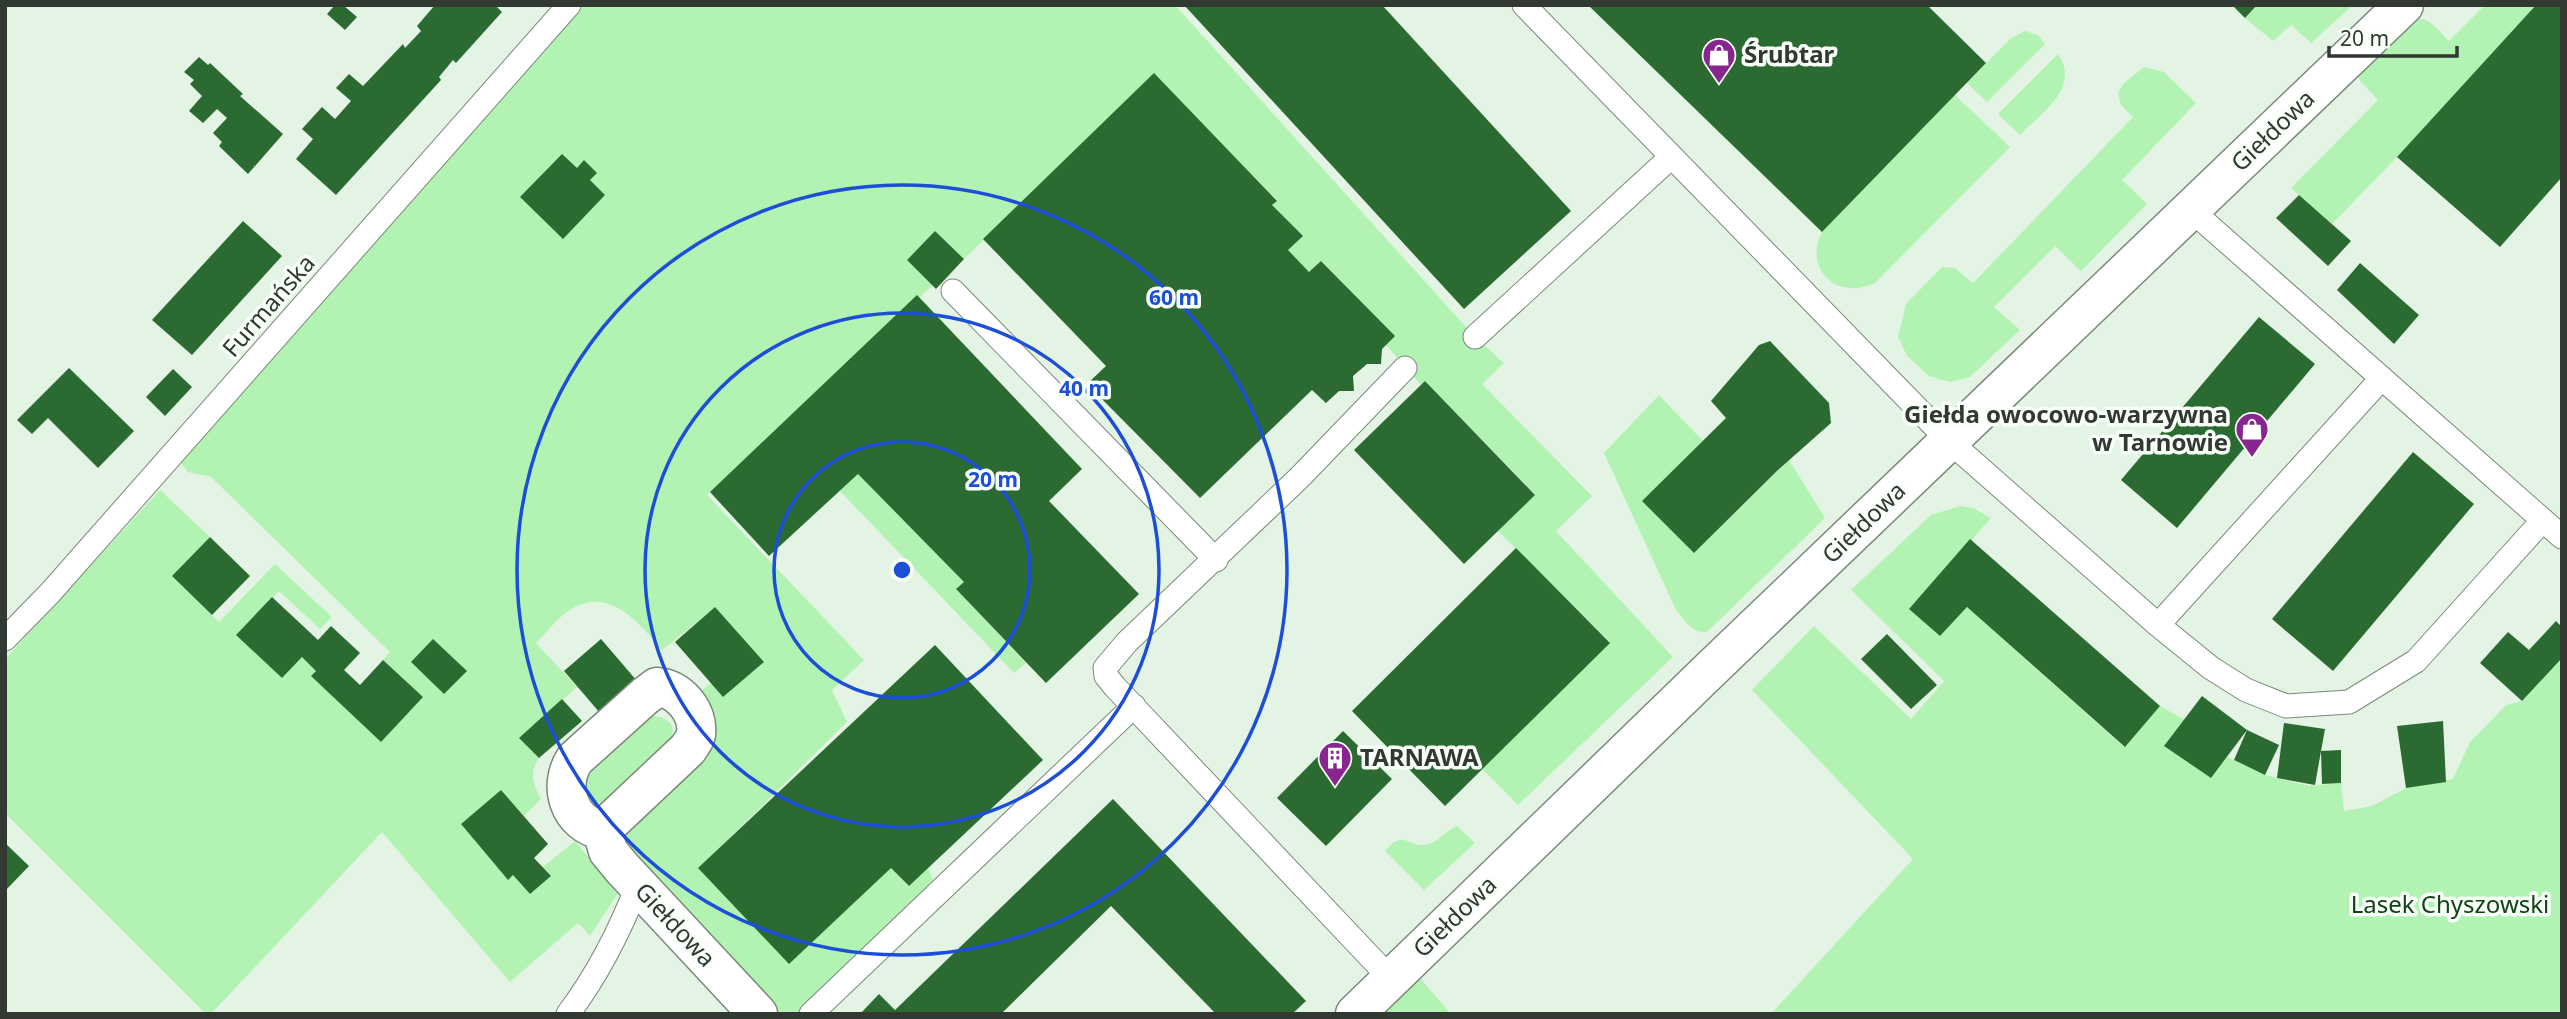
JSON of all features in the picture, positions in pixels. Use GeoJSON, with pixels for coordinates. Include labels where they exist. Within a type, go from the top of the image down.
{"type":"FeatureCollection","features":[{"type":"Feature","properties":{"kind":"street","name":"Giełdowa"},"geometry":{"type":"LineString","coordinates":[[1355,1014],[2404,5]]}},
{"type":"Feature","properties":{"kind":"street","name":"Giełdowa"},"geometry":{"type":"LineString","coordinates":[[602,830],[608,851],[758,1014]]}},
{"type":"Feature","properties":{"kind":"lane","name":"Furmańska"},"geometry":{"type":"LineString","coordinates":[[5,639],[50,593],[569,5]]}},
{"type":"Feature","properties":{"kind":"lane"},"geometry":{"type":"LineString","coordinates":[[1524,5],[1670,158],[1949,441],[2158,625],[2211,668],[2245,690],[2286,706],[2348,702],[2416,661],[2543,520]]}},
{"type":"Feature","properties":{"kind":"lane"},"geometry":{"type":"LineString","coordinates":[[1475,337],[1670,158]]}},
{"type":"Feature","properties":{"kind":"lane"},"geometry":{"type":"LineString","coordinates":[[2191,210],[2562,537]]}},
{"type":"Feature","properties":{"kind":"lane"},"geometry":{"type":"LineString","coordinates":[[953,292],[1216,559]]}},
{"type":"Feature","properties":{"kind":"lane"},"geometry":{"type":"LineString","coordinates":[[1391,979],[1106,676],[1105,668],[1127,642],[1300,477],[1405,368]]}},
{"type":"Feature","properties":{"kind":"lane"},"geometry":{"type":"LineString","coordinates":[[2158,625],[2382,378]]}},
{"type":"Feature","properties":{"kind":"lane"},"geometry":{"type":"LineString","coordinates":[[811,1014],[1134,706]]}},
{"type":"Feature","properties":{"kind":"lane"},"geometry":{"type":"LineString","coordinates":[[568,1014],[588,988],[622,924],[638,884]]}},
{"type":"Feature","properties":{"kind":"green space"},"geometry":{"type":"Polygon","coordinates":[[[577,5],[1175,5],[1475,337],[1504,363],[1482,384],[1592,496],[1556,531],[1673,657],[1518,805],[1482,769],[1610,642],[1498,531],[1535,494],[1425,381],[1421,385],[1386,345],[1394,336],[1322,261],[1309,272],[1288,250],[1302,236],[1272,205],[1277,200],[1154,74],[964,259],[935,231],[907,260],[933,285],[707,495],[864,660],[832,690],[847,722],[699,868],[891,868],[908,886],[928,868],[933,880],[801,1014],[749,1014],[616,840],[683,776],[696,694],[712,683],[723,697],[763,663],[715,608],[662,650],[632,618],[608,604],[595,602],[582,604],[567,612],[536,643],[577,687],[519,738],[539,758],[533,778],[541,799],[524,816],[501,790],[461,824],[507,879],[513,875],[530,894],[550,876],[543,867],[575,841],[618,893],[590,936],[578,923],[510,982],[382,832],[211,1014],[206,1014],[5,813],[5,659],[160,490],[210,537],[172,576],[219,622],[275,564],[332,617],[320,629],[279,591],[236,635],[282,678],[302,657],[316,671],[312,676],[422,697],[383,660],[390,652],[211,477],[188,472],[181,463],[577,5]]]}},
{"type":"Feature","properties":{"kind":"green space"},"geometry":{"type":"Polygon","coordinates":[[[2257,5],[2353,5],[2311,43],[2291,25],[2273,41],[2245,18],[2257,5]]]}},
{"type":"Feature","properties":{"kind":"green space"},"geometry":{"type":"Polygon","coordinates":[[[2485,5],[2536,5],[2332,224],[2291,188],[2378,100],[2357,75],[2412,20],[2428,21],[2449,41],[2485,5]]]}},
{"type":"Feature","properties":{"kind":"green space"},"geometry":{"type":"Polygon","coordinates":[[[2025,31],[2038,35],[2045,44],[1987,102],[1967,83],[2010,39],[2025,31]]]}},
{"type":"Feature","properties":{"kind":"green space"},"geometry":{"type":"Polygon","coordinates":[[[2058,54],[2064,66],[2062,89],[2048,108],[2020,135],[1998,114],[2058,54]]]}},
{"type":"Feature","properties":{"kind":"green space"},"geometry":{"type":"Polygon","coordinates":[[[2144,67],[2164,72],[2196,103],[2122,180],[2147,204],[2081,271],[2055,246],[1994,307],[2020,330],[1970,377],[1950,382],[1929,376],[1907,356],[1898,337],[1906,304],[1942,267],[1955,268],[1973,283],[2133,117],[2121,105],[2118,93],[2123,84],[2144,67]]]}},
{"type":"Feature","properties":{"kind":"green space"},"geometry":{"type":"Polygon","coordinates":[[[1955,95],[2010,147],[1875,283],[1861,288],[1848,288],[1827,279],[1820,270],[1817,259],[1817,246],[1822,232],[1955,95]]]}},
{"type":"Feature","properties":{"kind":"green space"},"geometry":{"type":"Polygon","coordinates":[[[1659,395],[1703,441],[1643,501],[1694,553],[1789,460],[1825,518],[1707,632],[1693,629],[1676,610],[1604,453],[1659,395]]]}},
{"type":"Feature","properties":{"kind":"green space"},"geometry":{"type":"Polygon","coordinates":[[[858,474],[964,582],[957,590],[1026,663],[1014,673],[840,491],[858,474]]]}},
{"type":"Feature","properties":{"kind":"green space","name":"Lasek Chyszowski"},"geometry":{"type":"Polygon","coordinates":[[[1960,506],[1973,508],[1991,518],[1910,609],[1940,636],[1967,607],[2124,747],[2160,706],[2185,720],[2165,746],[2211,778],[2227,757],[2265,775],[2309,786],[2341,783],[2344,811],[2372,806],[2406,788],[2453,779],[2470,742],[2506,705],[2522,701],[2562,658],[2562,1014],[1771,1014],[1913,859],[1752,690],[1814,626],[1911,719],[1944,681],[1851,590],[1931,515],[1960,506]]]}},
{"type":"Feature","properties":{"kind":"green space"},"geometry":{"type":"Polygon","coordinates":[[[651,716],[670,723],[673,731],[670,742],[605,801],[592,804],[585,797],[586,774],[651,716]]]}},
{"type":"Feature","properties":{"kind":"green space"},"geometry":{"type":"Polygon","coordinates":[[[1457,826],[1475,843],[1424,890],[1385,851],[1402,840],[1429,844],[1457,826]]]}},
{"type":"Feature","properties":{"kind":"green space"},"geometry":{"type":"Polygon","coordinates":[[[1420,979],[1451,1014],[1383,1014],[1420,979]]]}},
{"type":"Feature","properties":{"kind":"building"},"geometry":{"type":"Polygon","coordinates":[[[335,5],[343,5],[357,17],[345,30],[327,14],[335,5]]]}},
{"type":"Feature","properties":{"kind":"building"},"geometry":{"type":"Polygon","coordinates":[[[435,5],[495,5],[502,12],[456,63],[453,60],[439,77],[441,80],[336,195],[296,159],[313,139],[302,129],[322,107],[335,119],[351,101],[336,88],[349,74],[363,86],[403,44],[405,48],[421,31],[417,26],[435,5]]]}},
{"type":"Feature","properties":{"kind":"building"},"geometry":{"type":"Polygon","coordinates":[[[1184,5],[1382,5],[1571,211],[1464,309],[1184,5]]]}},
{"type":"Feature","properties":{"kind":"building"},"geometry":{"type":"Polygon","coordinates":[[[1588,5],[1927,5],[1986,63],[1822,232],[1588,5]]]}},
{"type":"Feature","properties":{"kind":"building"},"geometry":{"type":"Polygon","coordinates":[[[2232,5],[2257,5],[2245,18],[2232,5]]]}},
{"type":"Feature","properties":{"kind":"building"},"geometry":{"type":"Polygon","coordinates":[[[2536,5],[2562,5],[2562,177],[2500,247],[2397,157],[2536,5]]]}},
{"type":"Feature","properties":{"kind":"building"},"geometry":{"type":"Polygon","coordinates":[[[199,57],[208,65],[210,63],[243,94],[240,96],[283,134],[248,174],[219,146],[222,142],[213,133],[227,118],[217,109],[203,123],[189,111],[202,96],[190,84],[194,80],[184,72],[199,57]]]}},
{"type":"Feature","properties":{"kind":"building"},"geometry":{"type":"Polygon","coordinates":[[[1154,73],[1277,201],[1272,205],[1303,236],[1288,250],[1309,272],[1321,261],[1395,336],[1382,349],[1381,364],[1367,364],[1353,376],[1354,391],[1339,391],[1326,403],[1312,390],[1200,498],[1087,384],[1106,366],[983,239],[1154,73]]]}},
{"type":"Feature","properties":{"kind":"building"},"geometry":{"type":"Polygon","coordinates":[[[562,154],[577,168],[584,160],[597,173],[590,180],[605,195],[563,239],[520,197],[562,154]]]}},
{"type":"Feature","properties":{"kind":"building"},"geometry":{"type":"Polygon","coordinates":[[[2299,195],[2351,241],[2328,266],[2276,218],[2299,195]]]}},
{"type":"Feature","properties":{"kind":"building"},"geometry":{"type":"Polygon","coordinates":[[[243,221],[282,256],[192,355],[152,320],[243,221]]]}},
{"type":"Feature","properties":{"kind":"building"},"geometry":{"type":"Polygon","coordinates":[[[935,231],[964,259],[936,289],[907,260],[935,231]]]}},
{"type":"Feature","properties":{"kind":"building"},"geometry":{"type":"Polygon","coordinates":[[[2360,263],[2419,315],[2394,344],[2337,290],[2360,263]]]}},
{"type":"Feature","properties":{"kind":"building"},"geometry":{"type":"Polygon","coordinates":[[[917,295],[1082,469],[1049,501],[1139,594],[1046,683],[956,589],[964,582],[858,474],[769,556],[710,492],[917,295]]]}},
{"type":"Feature","properties":{"kind":"building"},"geometry":{"type":"Polygon","coordinates":[[[2259,317],[2315,364],[2177,528],[2121,480],[2259,317]]]}},
{"type":"Feature","properties":{"kind":"building"},"geometry":{"type":"Polygon","coordinates":[[[1770,341],[1829,403],[1831,423],[1778,470],[1694,553],[1642,501],[1726,418],[1711,401],[1759,345],[1770,341]]]}},
{"type":"Feature","properties":{"kind":"building"},"geometry":{"type":"Polygon","coordinates":[[[69,368],[134,431],[98,468],[48,418],[32,434],[17,420],[69,368]]]}},
{"type":"Feature","properties":{"kind":"building"},"geometry":{"type":"Polygon","coordinates":[[[173,369],[192,387],[165,416],[146,397],[173,369]]]}},
{"type":"Feature","properties":{"kind":"building"},"geometry":{"type":"Polygon","coordinates":[[[1425,381],[1535,495],[1464,564],[1354,450],[1425,381]]]}},
{"type":"Feature","properties":{"kind":"building"},"geometry":{"type":"Polygon","coordinates":[[[2413,452],[2474,504],[2333,671],[2272,619],[2413,452]]]}},
{"type":"Feature","properties":{"kind":"building"},"geometry":{"type":"Polygon","coordinates":[[[210,537],[250,576],[212,615],[172,576],[210,537]]]}},
{"type":"Feature","properties":{"kind":"building"},"geometry":{"type":"Polygon","coordinates":[[[1970,539],[2160,706],[2125,747],[1967,607],[1940,636],[1909,609],[1970,539]]]}},
{"type":"Feature","properties":{"kind":"building"},"geometry":{"type":"Polygon","coordinates":[[[1516,548],[1610,643],[1445,806],[1352,711],[1516,548]]]}},
{"type":"Feature","properties":{"kind":"building"},"geometry":{"type":"Polygon","coordinates":[[[272,597],[318,640],[331,626],[360,653],[344,670],[360,685],[383,660],[423,697],[381,742],[311,676],[316,671],[302,657],[282,678],[236,635],[272,597]]]}},
{"type":"Feature","properties":{"kind":"building"},"geometry":{"type":"Polygon","coordinates":[[[715,607],[764,662],[723,697],[675,642],[715,607]]]}},
{"type":"Feature","properties":{"kind":"building"},"geometry":{"type":"Polygon","coordinates":[[[2556,621],[2562,627],[2562,658],[2522,701],[2480,663],[2508,632],[2529,650],[2556,621]]]}},
{"type":"Feature","properties":{"kind":"building"},"geometry":{"type":"Polygon","coordinates":[[[1887,634],[1937,685],[1911,709],[1861,659],[1887,634]]]}},
{"type":"Feature","properties":{"kind":"building"},"geometry":{"type":"Polygon","coordinates":[[[433,639],[467,671],[444,694],[411,662],[433,639]]]}},
{"type":"Feature","properties":{"kind":"building"},"geometry":{"type":"Polygon","coordinates":[[[601,639],[637,681],[600,713],[564,671],[601,639]]]}},
{"type":"Feature","properties":{"kind":"building"},"geometry":{"type":"Polygon","coordinates":[[[935,645],[1043,760],[909,886],[891,868],[789,964],[698,868],[935,645]]]}},
{"type":"Feature","properties":{"kind":"building"},"geometry":{"type":"Polygon","coordinates":[[[2202,696],[2247,730],[2211,778],[2164,746],[2202,696]]]}},
{"type":"Feature","properties":{"kind":"building"},"geometry":{"type":"Polygon","coordinates":[[[562,699],[582,721],[539,758],[519,738],[562,699]]]}},
{"type":"Feature","properties":{"kind":"building"},"geometry":{"type":"Polygon","coordinates":[[[2443,721],[2446,782],[2406,788],[2397,726],[2443,721]]]}},
{"type":"Feature","properties":{"kind":"building"},"geometry":{"type":"Polygon","coordinates":[[[2284,723],[2325,729],[2315,785],[2277,778],[2284,723]]]}},
{"type":"Feature","properties":{"kind":"building"},"geometry":{"type":"Polygon","coordinates":[[[2247,730],[2279,745],[2265,775],[2234,760],[2247,730]]]}},
{"type":"Feature","properties":{"kind":"building","name":"TARNAWA"},"geometry":{"type":"Polygon","coordinates":[[[1343,731],[1392,779],[1326,846],[1277,798],[1343,731]]]}},
{"type":"Feature","properties":{"kind":"building"},"geometry":{"type":"Polygon","coordinates":[[[2341,750],[2341,783],[2322,784],[2321,751],[2341,750]]]}},
{"type":"Feature","properties":{"kind":"building"},"geometry":{"type":"Polygon","coordinates":[[[501,790],[548,844],[534,858],[551,876],[530,894],[513,875],[508,880],[461,824],[501,790]]]}},
{"type":"Feature","properties":{"kind":"building"},"geometry":{"type":"Polygon","coordinates":[[[1113,799],[1306,1001],[1292,1014],[1216,1014],[1111,906],[1001,1014],[860,1014],[879,994],[895,1010],[1113,799]]]}},
{"type":"Feature","properties":{"kind":"building"},"geometry":{"type":"Polygon","coordinates":[[[5,843],[29,866],[5,891],[5,843]]]}},
{"type":"Feature","properties":{"kind":"place","name":"Śrubtar"},"geometry":{"type":"Point","coordinates":[1719,85]}},
{"type":"Feature","properties":{"kind":"place","name":"Giełda owocowo-warzywna w Tarnowie"},"geometry":{"type":"Point","coordinates":[2252,459]}},
{"type":"Feature","properties":{"kind":"place","name":"TARNAWA"},"geometry":{"type":"Point","coordinates":[1335,788]}}]}
